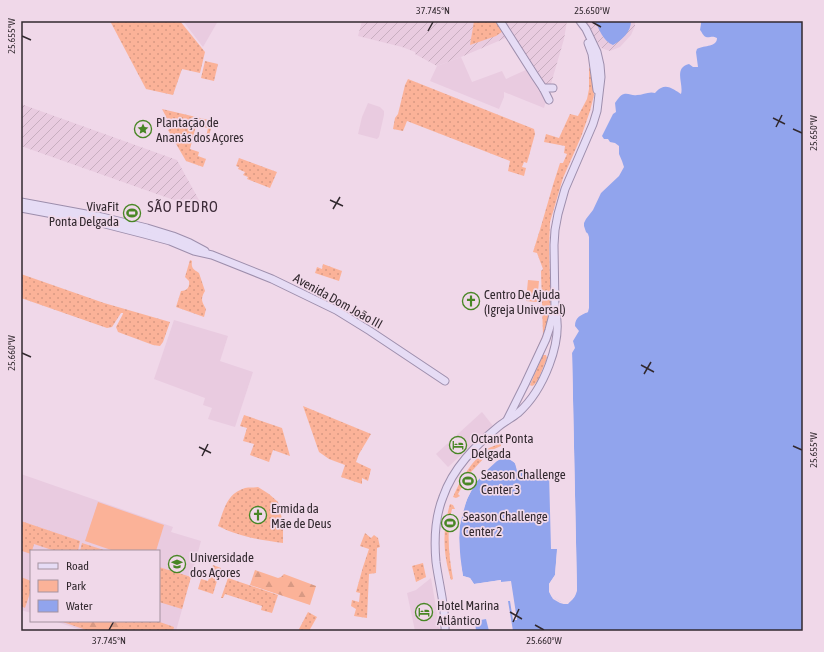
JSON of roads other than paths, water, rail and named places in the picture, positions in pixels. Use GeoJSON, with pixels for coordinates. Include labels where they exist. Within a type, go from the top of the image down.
{"type":"FeatureCollection","features":[{"type":"Feature","properties":{"kind":"main road"},"geometry":{"type":"LineString","coordinates":[[500,21],[543,88],[549,100]]}},
{"type":"Feature","properties":{"kind":"main road"},"geometry":{"type":"LineString","coordinates":[[445,631],[446,621],[436,562],[435,529],[438,510],[447,487],[459,466],[479,443],[506,420],[517,414],[528,403],[545,374],[552,356],[556,336],[557,316],[555,309],[555,230],[565,189],[593,124],[597,111],[601,77],[600,65],[591,39],[586,29],[575,21]]}},
{"type":"Feature","properties":{"kind":"main road"},"geometry":{"type":"LineString","coordinates":[[543,88],[553,88]]}},
{"type":"Feature","properties":{"kind":"main road","name":"Avenida Dom João III"},"geometry":{"type":"LineString","coordinates":[[21,202],[102,217],[147,228],[190,243],[212,255]]}},
{"type":"Feature","properties":{"kind":"main road","name":"Avenida Dom João III"},"geometry":{"type":"LineString","coordinates":[[21,208],[101,223],[170,241],[194,251],[212,255],[284,284],[336,310],[444,381]]}},
{"type":"Feature","properties":{"kind":"main road"},"geometry":{"type":"LineString","coordinates":[[506,420],[546,339],[555,309]]}},
{"type":"Feature","properties":{"kind":"main road"},"geometry":{"type":"LineString","coordinates":[[446,621],[451,631]]}},
{"type":"Feature","properties":{"kind":"water"},"geometry":{"type":"Polygon","coordinates":[[[595,21],[631,21],[631,25],[620,41],[613,45],[604,38],[595,21]]]}},
{"type":"Feature","properties":{"kind":"water"},"geometry":{"type":"Polygon","coordinates":[[[701,21],[803,21],[802,631],[513,631],[508,601],[510,601],[513,620],[517,620],[511,581],[501,582],[501,580],[474,584],[470,578],[463,576],[459,538],[462,514],[467,500],[477,481],[492,464],[500,459],[507,458],[513,461],[518,471],[536,471],[536,474],[549,473],[551,549],[557,549],[555,575],[549,584],[551,596],[564,604],[571,601],[577,590],[572,353],[575,348],[573,341],[579,331],[575,326],[576,320],[581,315],[588,312],[588,234],[584,223],[593,210],[601,193],[619,176],[624,167],[619,154],[619,146],[610,142],[608,139],[604,139],[602,136],[613,114],[616,112],[615,103],[619,97],[624,94],[639,95],[650,92],[655,93],[660,88],[666,87],[672,88],[681,94],[681,69],[689,64],[693,67],[698,67],[697,49],[715,43],[717,38],[706,37],[703,35],[700,30],[701,21]]]}},
{"type":"Feature","properties":{"kind":"water"},"geometry":{"type":"Polygon","coordinates":[[[486,619],[489,631],[476,631],[475,621],[486,619]]]}},
{"type":"Feature","properties":{"kind":"place","name":"Plantação de Ananás dos Açores"},"geometry":{"type":"Point","coordinates":[143,129]}},
{"type":"Feature","properties":{"kind":"place","name":"VivaFit Ponta Delgada"},"geometry":{"type":"Point","coordinates":[132,213]}},
{"type":"Feature","properties":{"kind":"place","name":"Centro De Ajuda (Igreja Universal)"},"geometry":{"type":"Point","coordinates":[471,301]}},
{"type":"Feature","properties":{"kind":"place","name":"Octant Ponta Delgada"},"geometry":{"type":"Point","coordinates":[458,445]}},
{"type":"Feature","properties":{"kind":"place","name":"Season Challenge Center 3"},"geometry":{"type":"Point","coordinates":[468,481]}},
{"type":"Feature","properties":{"kind":"place","name":"Ermida da Mãe de Deus"},"geometry":{"type":"Point","coordinates":[258,515]}},
{"type":"Feature","properties":{"kind":"place","name":"Season Challenge Center 2"},"geometry":{"type":"Point","coordinates":[450,523]}},
{"type":"Feature","properties":{"kind":"place","name":"Universidade dos Açores"},"geometry":{"type":"Point","coordinates":[177,564]}},
{"type":"Feature","properties":{"kind":"place","name":"Hotel Marina Atlântico"},"geometry":{"type":"Point","coordinates":[424,612]}},
{"type":"Feature","properties":{"kind":"district","name":"SÃO PEDRO"},"geometry":{"type":"Point","coordinates":[183,206]}}]}
